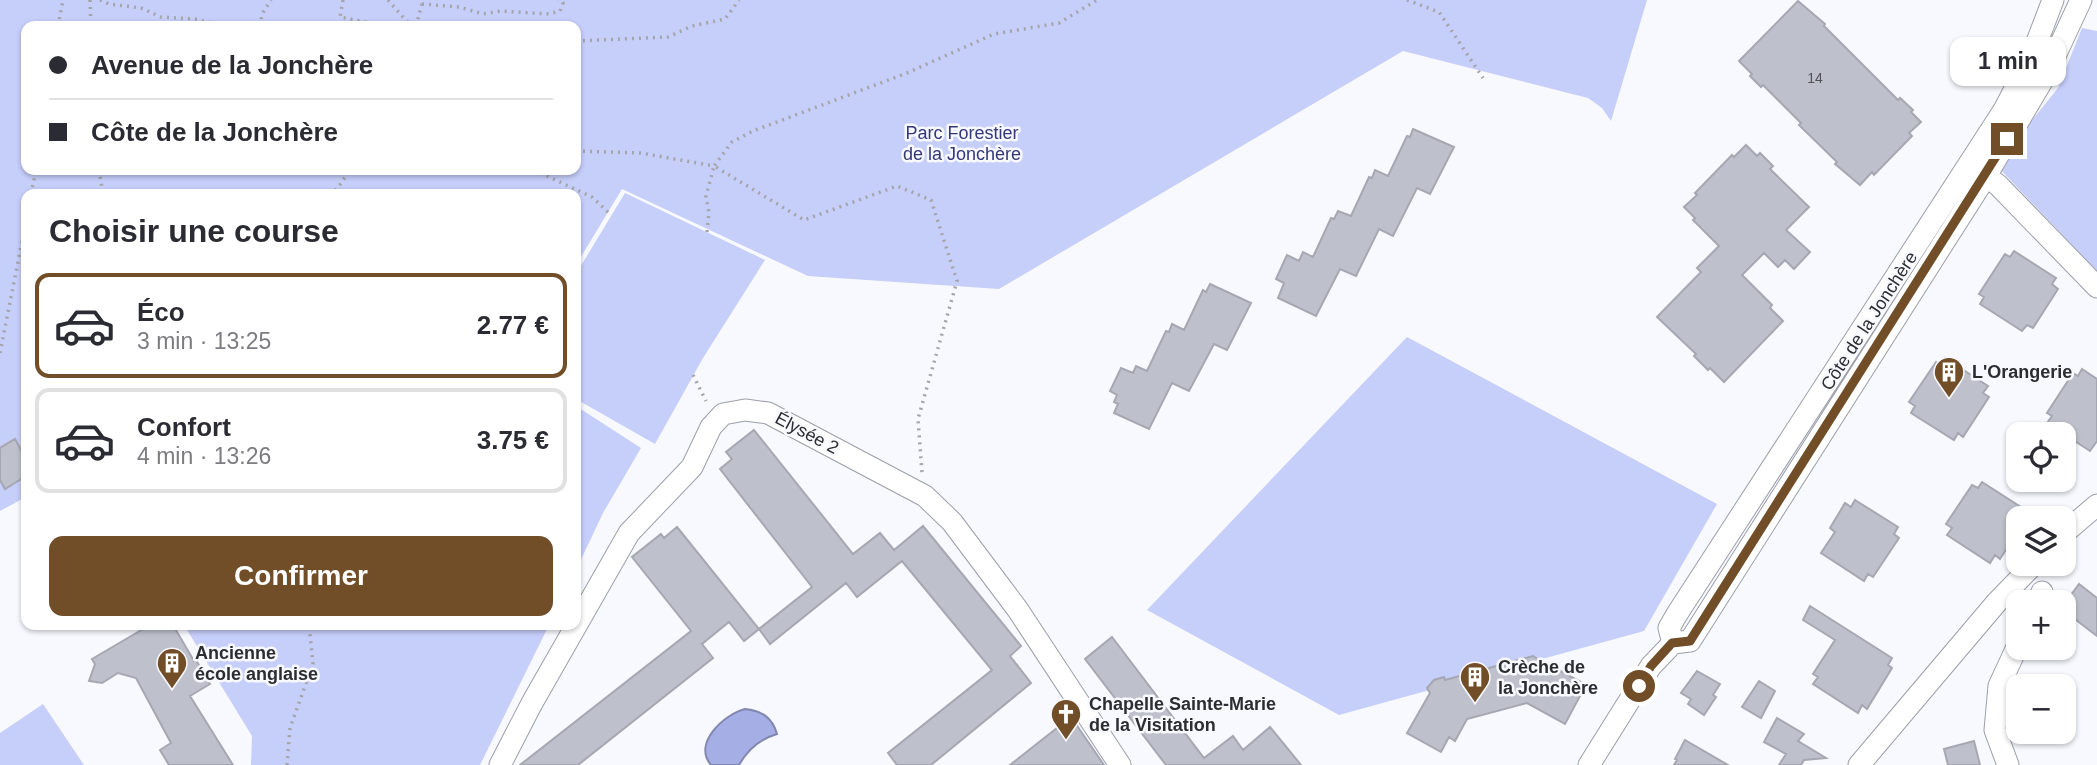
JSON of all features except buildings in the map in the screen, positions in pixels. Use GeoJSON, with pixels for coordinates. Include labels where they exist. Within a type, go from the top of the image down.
{"type":"FeatureCollection","features":[{"type":"Feature","properties":{"kind":"street","name":"Côte de la Jonchère"},"geometry":{"type":"LineString","coordinates":[[2053,0],[2030,60],[2004,110],[1978,170],[1771,514],[1690,641],[1672,643],[1669,628],[1767,477],[1978,170],[2048,71],[2081,0]]}},
{"type":"Feature","properties":{"kind":"street"},"geometry":{"type":"LineString","coordinates":[[1978,170],[1998,185],[2097,287]]}},
{"type":"Feature","properties":{"kind":"street","name":"Élysée 2"},"geometry":{"type":"LineString","coordinates":[[716,422],[723,414],[745,410],[768,413],[925,496],[952,522],[1018,610],[1121,765]]}},
{"type":"Feature","properties":{"kind":"street"},"geometry":{"type":"LineString","coordinates":[[581,617],[629,533],[692,467],[716,422]]}},
{"type":"Feature","properties":{"kind":"street"},"geometry":{"type":"LineString","coordinates":[[2076,523],[2097,505]]}},
{"type":"Feature","properties":{"kind":"street"},"geometry":{"type":"LineString","coordinates":[[1859,765],[1989,611],[2023,576]]}},
{"type":"Feature","properties":{"kind":"street"},"geometry":{"type":"LineString","coordinates":[[500,765],[574,630]]}},
{"type":"Feature","properties":{"kind":"street"},"geometry":{"type":"LineString","coordinates":[[1589,765],[1651,666],[1672,643]]}},
{"type":"Feature","properties":{"kind":"street"},"geometry":{"type":"LineString","coordinates":[[2007,765],[1995,730],[1999,686],[2011,660]]}},
{"type":"Feature","properties":{"kind":"path"},"geometry":{"type":"LineString","coordinates":[[59,21],[63,0]]}},
{"type":"Feature","properties":{"kind":"path"},"geometry":{"type":"LineString","coordinates":[[90,0],[92,21]]}},
{"type":"Feature","properties":{"kind":"path"},"geometry":{"type":"LineString","coordinates":[[100,0],[109,4],[141,8],[161,16],[203,21]]}},
{"type":"Feature","properties":{"kind":"path"},"geometry":{"type":"LineString","coordinates":[[261,21],[271,0]]}},
{"type":"Feature","properties":{"kind":"path"},"geometry":{"type":"LineString","coordinates":[[343,0],[340,17],[360,21]]}},
{"type":"Feature","properties":{"kind":"path"},"geometry":{"type":"LineString","coordinates":[[388,0],[408,21]]}},
{"type":"Feature","properties":{"kind":"path"},"geometry":{"type":"LineString","coordinates":[[415,21],[422,2],[459,7],[484,14],[501,11],[550,14],[560,11],[563,4],[558,0]]}},
{"type":"Feature","properties":{"kind":"path"},"geometry":{"type":"LineString","coordinates":[[581,41],[668,37],[692,26],[725,19],[739,0]]}},
{"type":"Feature","properties":{"kind":"path"},"geometry":{"type":"LineString","coordinates":[[707,232],[709,213],[706,196],[714,166],[732,142],[752,131],[907,73],[994,34],[1059,23],[1097,0]]}},
{"type":"Feature","properties":{"kind":"path"},"geometry":{"type":"LineString","coordinates":[[1407,0],[1438,12],[1483,78]]}},
{"type":"Feature","properties":{"kind":"path"},"geometry":{"type":"LineString","coordinates":[[581,151],[641,153],[714,166],[804,220],[897,186],[931,200],[957,281],[918,419],[925,496]]}},
{"type":"Feature","properties":{"kind":"path"},"geometry":{"type":"LineString","coordinates":[[545,175],[575,189]]}},
{"type":"Feature","properties":{"kind":"path"},"geometry":{"type":"LineString","coordinates":[[581,192],[592,197],[611,215]]}},
{"type":"Feature","properties":{"kind":"path"},"geometry":{"type":"LineString","coordinates":[[0,353],[21,246]]}},
{"type":"Feature","properties":{"kind":"path"},"geometry":{"type":"LineString","coordinates":[[693,375],[716,422]]}},
{"type":"Feature","properties":{"kind":"path"},"geometry":{"type":"LineString","coordinates":[[287,765],[290,728],[313,664],[310,630]]}},
{"type":"Feature","properties":{"kind":"green space","name":"Parc Forestier de la Jonchère"},"geometry":{"type":"Polygon","coordinates":[[[0,0],[1647,0],[1611,121],[1602,108],[1588,98],[1403,51],[999,289],[808,276],[622,189],[581,257],[581,189],[21,189],[21,500],[0,511],[0,0]]]}},
{"type":"Feature","properties":{"kind":"green space"},"geometry":{"type":"Polygon","coordinates":[[[2082,28],[2097,31],[2097,271],[1996,165],[2058,88],[2082,28]]]}},
{"type":"Feature","properties":{"kind":"green space"},"geometry":{"type":"Polygon","coordinates":[[[625,193],[765,260],[703,358],[655,444],[581,402],[581,266],[625,193]]]}},
{"type":"Feature","properties":{"kind":"green space"},"geometry":{"type":"Polygon","coordinates":[[[1407,337],[1717,504],[1644,631],[1339,715],[1147,610],[1407,337]]]}},
{"type":"Feature","properties":{"kind":"green space"},"geometry":{"type":"Polygon","coordinates":[[[581,409],[641,448],[603,513],[581,559],[581,409]]]}},
{"type":"Feature","properties":{"kind":"green space"},"geometry":{"type":"Polygon","coordinates":[[[187,630],[547,630],[480,765],[251,765],[252,736],[187,630]]]}},
{"type":"Feature","properties":{"kind":"green space"},"geometry":{"type":"Polygon","coordinates":[[[43,704],[84,765],[0,765],[0,733],[43,704]]]}},
{"type":"Feature","properties":{"kind":"shaded area"},"geometry":{"type":"Polygon","coordinates":[[[745,709],[766,716],[777,734],[755,745],[739,765],[711,765],[705,748],[708,739],[720,723],[745,709]]]}},
{"type":"Feature","properties":{"kind":"place","name":"L'Orangerie"},"geometry":{"type":"Point","coordinates":[1949,399]}},
{"type":"Feature","properties":{"kind":"place","name":"Ancienne école anglaise"},"geometry":{"type":"Point","coordinates":[172,690]}},
{"type":"Feature","properties":{"kind":"place","name":"Crèche de la Jonchère"},"geometry":{"type":"Point","coordinates":[1475,704]}},
{"type":"Feature","properties":{"kind":"place","name":"Chapelle Sainte-Marie de la Visitation"},"geometry":{"type":"Point","coordinates":[1066,741]}},
{"type":"Feature","properties":{"kind":"route"},"geometry":{"type":"LineString","coordinates":[[1639,686],[1651,666],[1672,643],[1690,641],[2007,139]]}}]}
